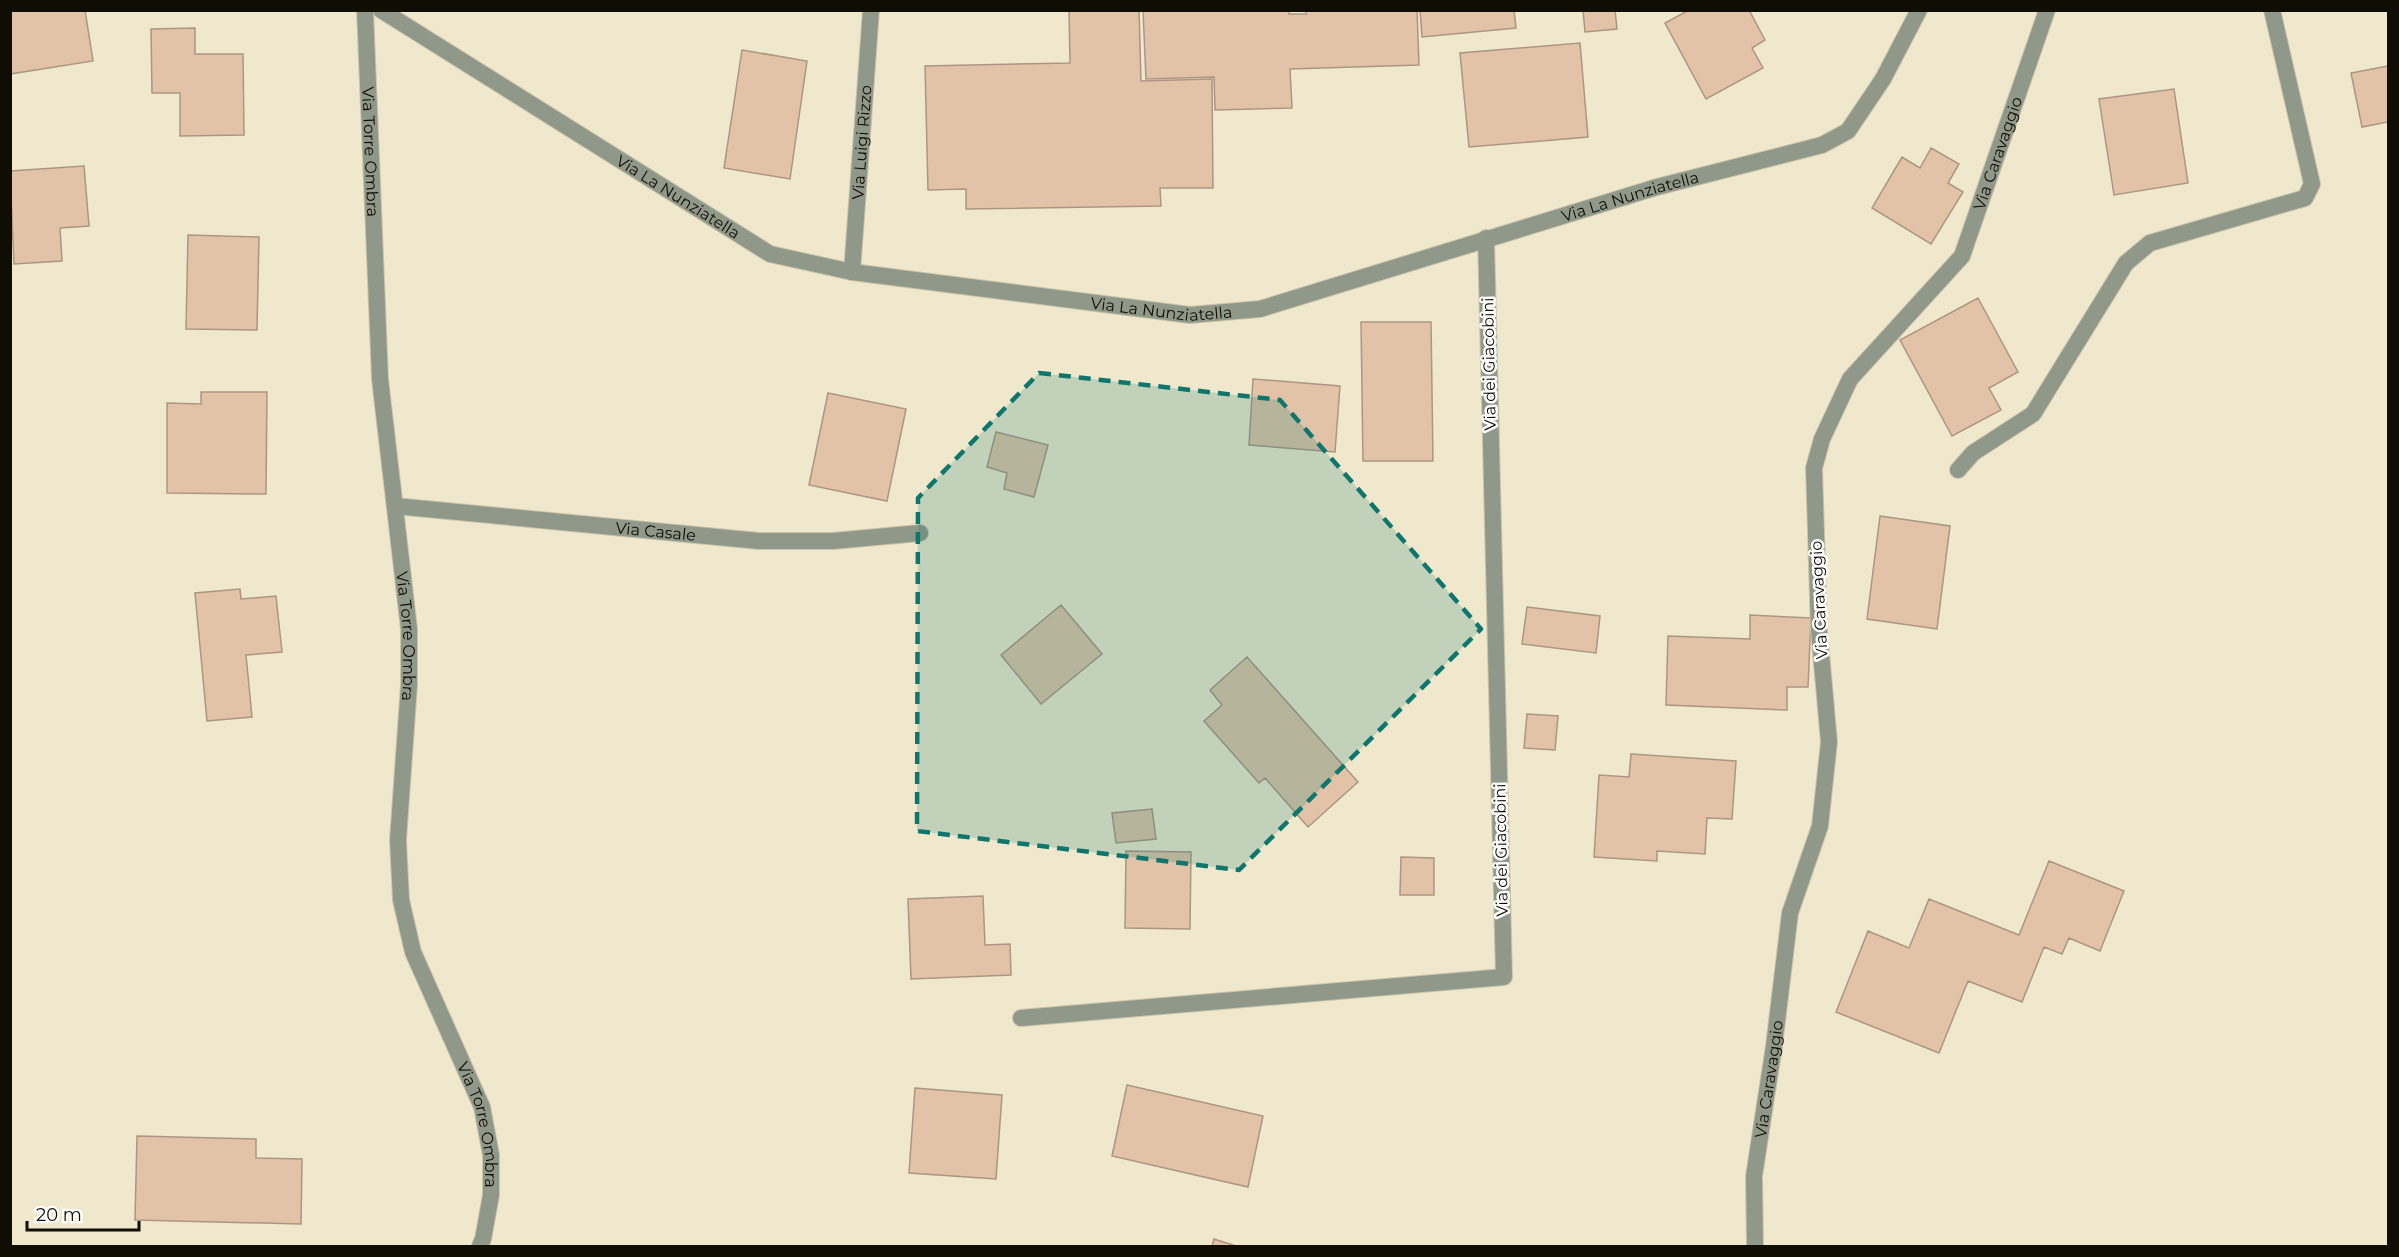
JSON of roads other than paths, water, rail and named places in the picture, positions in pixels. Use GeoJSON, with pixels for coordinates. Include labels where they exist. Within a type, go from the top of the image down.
{"type":"FeatureCollection","features":[{"type":"Feature","properties":{"kind":"street","name":"Via Torre Ombra"},"geometry":{"type":"LineString","coordinates":[[365,10],[380,379],[409,629],[409,685],[398,840],[401,900],[413,952],[482,1107],[491,1155],[491,1195],[480,1246]]}},
{"type":"Feature","properties":{"kind":"street","name":"Via La Nunziatella"},"geometry":{"type":"LineString","coordinates":[[381,10],[770,254],[852,272],[1190,315],[1260,309],[1657,187],[1822,144],[1848,131],[1883,79],[1919,10]]}},
{"type":"Feature","properties":{"kind":"street","name":"Via Luigi Rizzo"},"geometry":{"type":"LineString","coordinates":[[852,272],[871,10]]}},
{"type":"Feature","properties":{"kind":"street","name":"Via Caravaggio"},"geometry":{"type":"LineString","coordinates":[[1755,1246],[1754,1176],[1774,1046],[1790,913],[1820,826],[1829,742],[1819,630],[1814,468],[1822,439],[1850,379],[1962,256],[2047,10]]}},
{"type":"Feature","properties":{"kind":"street"},"geometry":{"type":"LineString","coordinates":[[1958,470],[1973,453],[2033,414],[2126,264],[2150,243],[2305,198],[2313,184],[2272,10]]}},
{"type":"Feature","properties":{"kind":"street","name":"Via dei Giacobini"},"geometry":{"type":"LineString","coordinates":[[1021,1018],[1504,977],[1486,238]]}},
{"type":"Feature","properties":{"kind":"street","name":"Via Casale"},"geometry":{"type":"LineString","coordinates":[[395,506],[759,541],[834,541],[920,533]]}}]}
